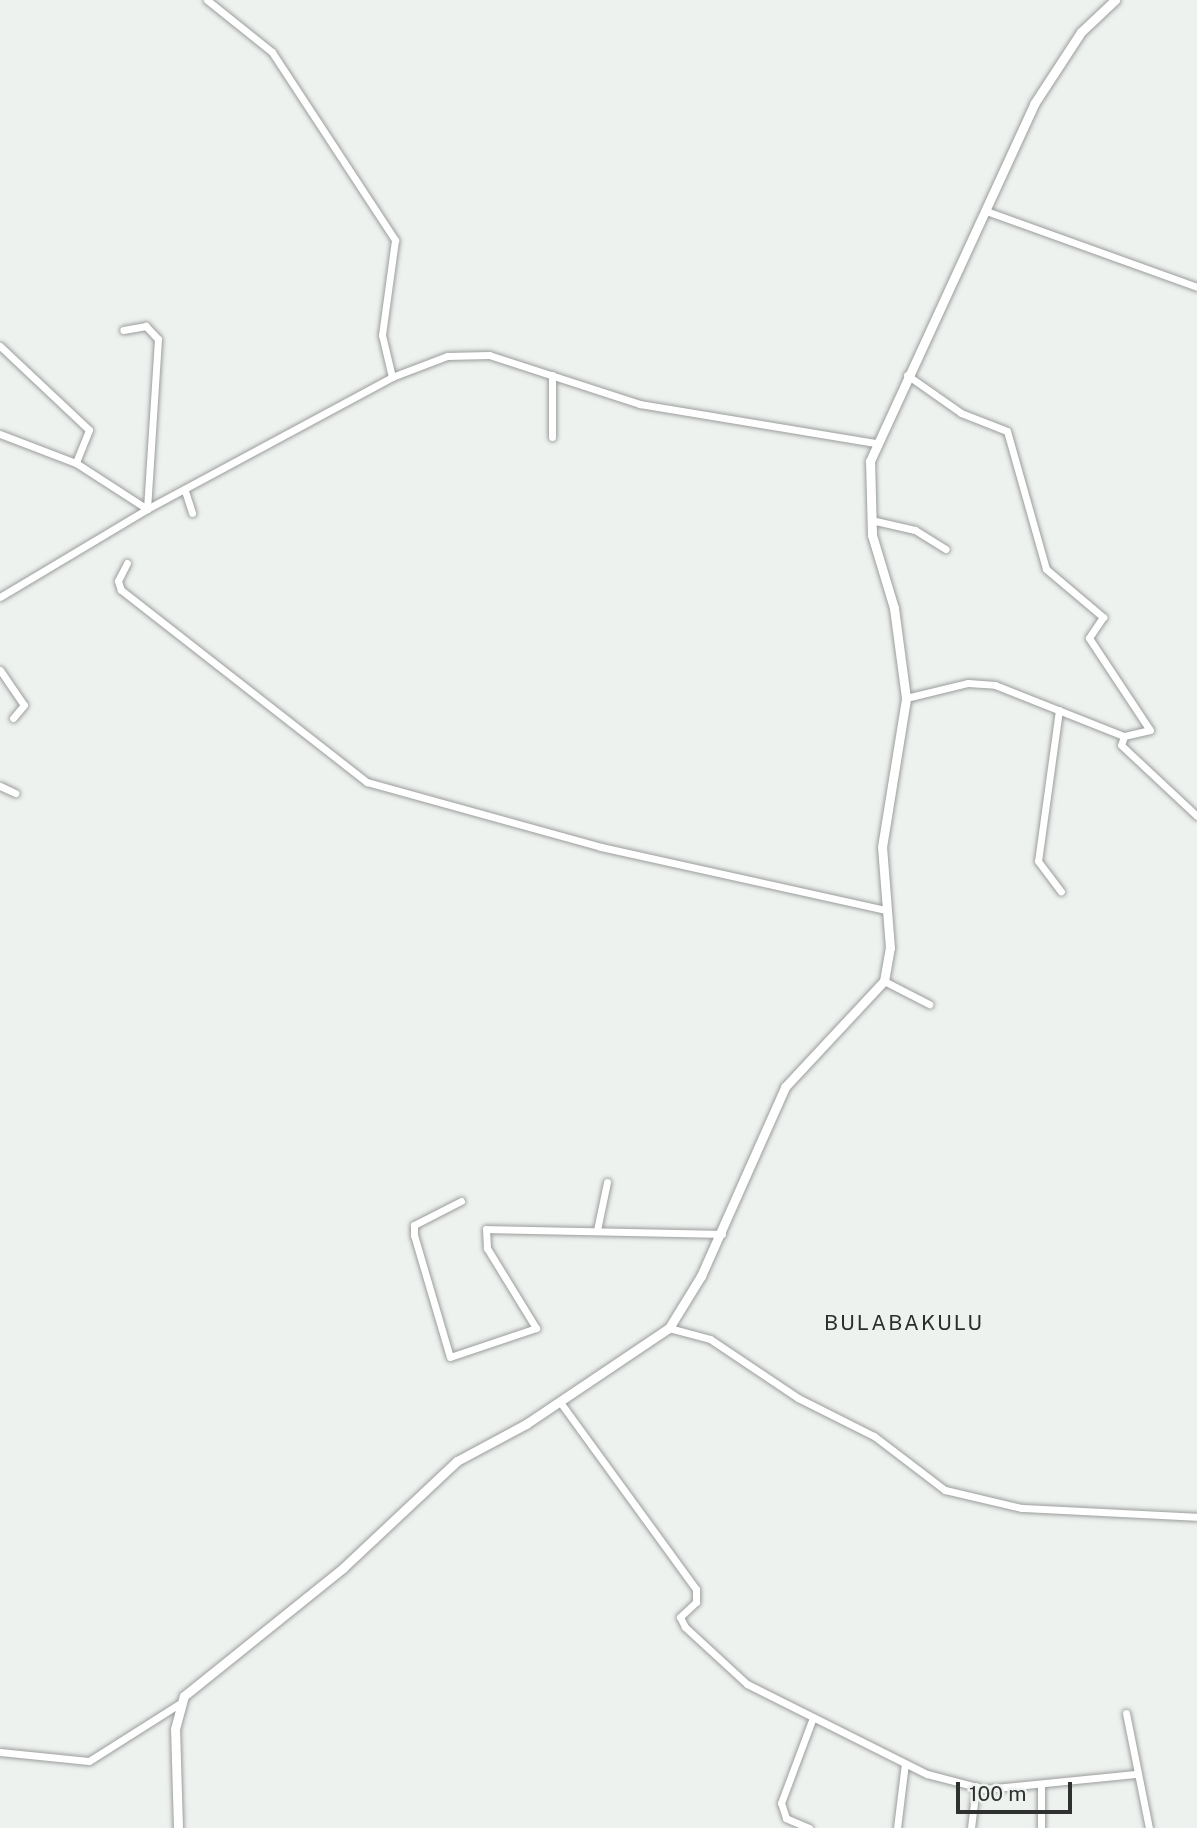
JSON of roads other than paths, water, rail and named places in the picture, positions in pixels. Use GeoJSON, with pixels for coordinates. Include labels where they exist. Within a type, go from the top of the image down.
{"type":"FeatureCollection","features":[{"type":"Feature","properties":{"kind":"street"},"geometry":{"type":"LineString","coordinates":[[207,0],[272,52],[395,240],[382,335],[392,377]]}},
{"type":"Feature","properties":{"kind":"street"},"geometry":{"type":"LineString","coordinates":[[0,1752],[89,1761],[179,1704],[343,1568],[457,1461],[560,1402],[669,1328],[722,1234],[785,1087],[884,982],[890,948],[882,847],[906,698],[894,608],[871,520],[868,477],[875,443],[1049,79],[1081,32],[1115,0]]}},
{"type":"Feature","properties":{"kind":"street"},"geometry":{"type":"LineString","coordinates":[[986,211],[1197,287]]}},
{"type":"Feature","properties":{"kind":"street"},"geometry":{"type":"LineString","coordinates":[[124,330],[146,326],[158,340],[147,509]]}},
{"type":"Feature","properties":{"kind":"street"},"geometry":{"type":"LineString","coordinates":[[0,346],[89,430],[76,463]]}},
{"type":"Feature","properties":{"kind":"street"},"geometry":{"type":"LineString","coordinates":[[0,597],[147,509],[186,491],[392,377],[473,352],[640,404],[875,443]]}},
{"type":"Feature","properties":{"kind":"street"},"geometry":{"type":"LineString","coordinates":[[906,698],[981,682],[1124,736],[1150,732],[1089,638],[1103,617],[1046,569],[1007,431],[961,413],[907,374]]}},
{"type":"Feature","properties":{"kind":"street"},"geometry":{"type":"LineString","coordinates":[[552,375],[552,437]]}},
{"type":"Feature","properties":{"kind":"street"},"geometry":{"type":"LineString","coordinates":[[0,434],[76,463],[147,509]]}},
{"type":"Feature","properties":{"kind":"street"},"geometry":{"type":"LineString","coordinates":[[186,491],[192,513]]}},
{"type":"Feature","properties":{"kind":"street"},"geometry":{"type":"LineString","coordinates":[[871,520],[915,530],[945,549]]}},
{"type":"Feature","properties":{"kind":"street"},"geometry":{"type":"LineString","coordinates":[[127,563],[118,581],[121,590],[367,782],[601,846],[886,910]]}},
{"type":"Feature","properties":{"kind":"street"},"geometry":{"type":"LineString","coordinates":[[0,670],[24,705],[13,718]]}},
{"type":"Feature","properties":{"kind":"street"},"geometry":{"type":"LineString","coordinates":[[1059,710],[1038,861],[1061,891]]}},
{"type":"Feature","properties":{"kind":"street"},"geometry":{"type":"LineString","coordinates":[[1124,736],[1121,745],[1197,816]]}},
{"type":"Feature","properties":{"kind":"street"},"geometry":{"type":"LineString","coordinates":[[0,786],[15,793]]}},
{"type":"Feature","properties":{"kind":"street"},"geometry":{"type":"LineString","coordinates":[[884,982],[929,1004]]}},
{"type":"Feature","properties":{"kind":"street"},"geometry":{"type":"LineString","coordinates":[[597,1230],[607,1182]]}},
{"type":"Feature","properties":{"kind":"street"},"geometry":{"type":"LineString","coordinates":[[461,1201],[414,1225],[414,1235],[450,1357],[536,1328],[487,1248],[486,1228],[722,1234]]}},
{"type":"Feature","properties":{"kind":"street"},"geometry":{"type":"LineString","coordinates":[[669,1328],[710,1339],[798,1398],[874,1436],[945,1490],[1022,1508],[1197,1517]]}},
{"type":"Feature","properties":{"kind":"street"},"geometry":{"type":"LineString","coordinates":[[560,1402],[696,1589],[696,1602],[680,1617],[690,1635],[747,1684],[812,1720],[905,1763],[976,1786],[1041,1787],[1135,1774]]}},
{"type":"Feature","properties":{"kind":"street"},"geometry":{"type":"LineString","coordinates":[[178,1828],[179,1704]]}},
{"type":"Feature","properties":{"kind":"street"},"geometry":{"type":"LineString","coordinates":[[1126,1713],[1135,1774],[1149,1828]]}},
{"type":"Feature","properties":{"kind":"street"},"geometry":{"type":"LineString","coordinates":[[809,1828],[786,1818],[781,1803],[812,1720]]}},
{"type":"Feature","properties":{"kind":"street"},"geometry":{"type":"LineString","coordinates":[[897,1828],[905,1763]]}},
{"type":"Feature","properties":{"kind":"street"},"geometry":{"type":"LineString","coordinates":[[971,1828],[976,1786]]}},
{"type":"Feature","properties":{"kind":"street"},"geometry":{"type":"LineString","coordinates":[[1041,1787],[1041,1828]]}},
{"type":"Feature","properties":{"kind":"district","name":"BULABAKULU"},"geometry":{"type":"Point","coordinates":[904,1323]}}]}
